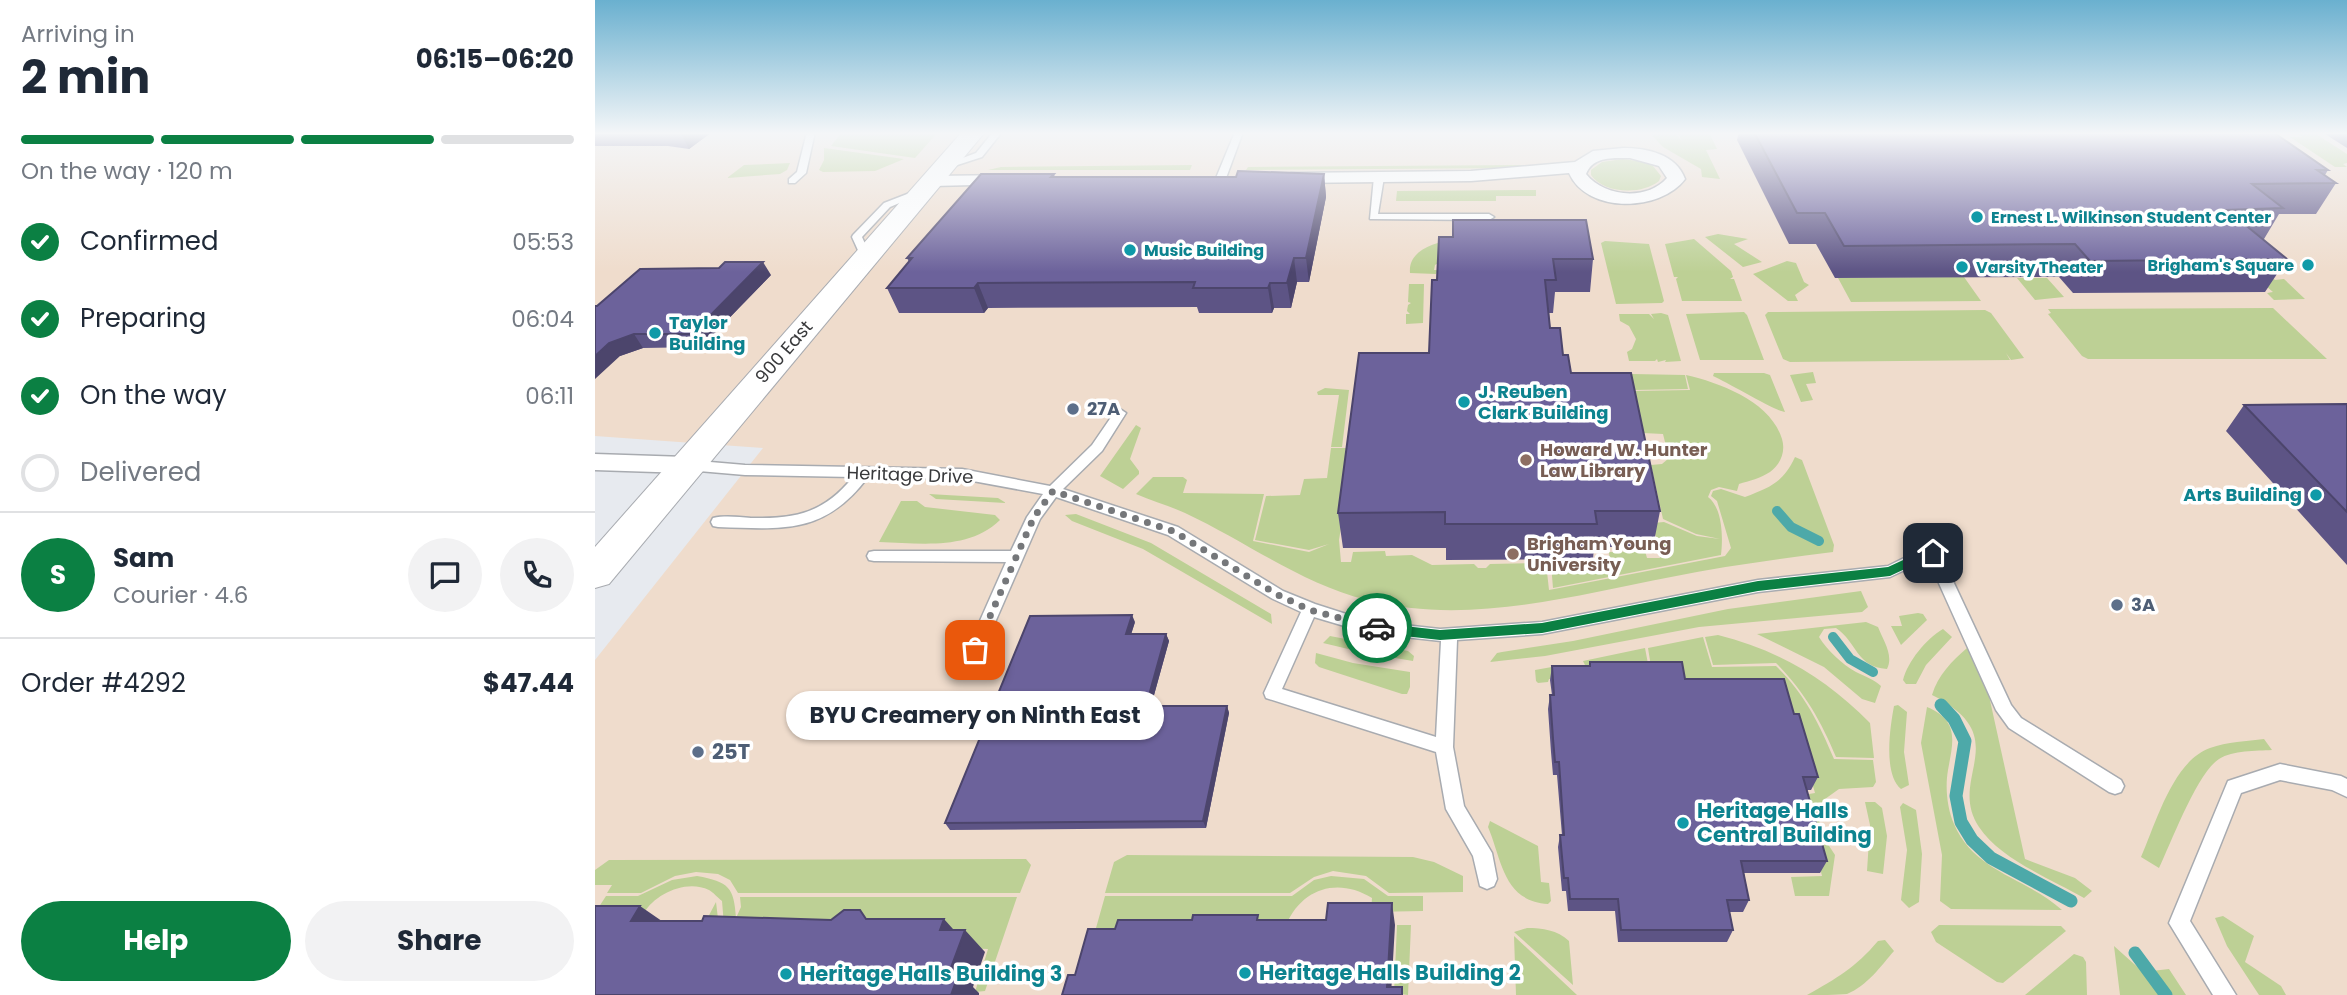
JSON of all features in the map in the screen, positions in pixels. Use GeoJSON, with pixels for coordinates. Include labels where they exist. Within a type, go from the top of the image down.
{"type":"FeatureCollection","features":[{"type":"Feature","properties":{"kind":"main road","name":"900 East"},"geometry":{"type":"LineString","coordinates":[[595,573],[933,180]]}},
{"type":"Feature","properties":{"kind":"street"},"geometry":{"type":"LineString","coordinates":[[1585,178],[1602,193],[1634,197],[1663,192],[1672,186],[1676,178]]}},
{"type":"Feature","properties":{"kind":"street"},"geometry":{"type":"LineString","coordinates":[[933,180],[1029,180]]}},
{"type":"Feature","properties":{"kind":"street"},"geometry":{"type":"LineString","coordinates":[[597,463],[686,465]]}},
{"type":"Feature","properties":{"kind":"lane"},"geometry":{"type":"LineString","coordinates":[[1379,178],[1373,217],[1489,217]]}},
{"type":"Feature","properties":{"kind":"lane"},"geometry":{"type":"LineString","coordinates":[[975,650],[1034,517],[1053,491],[1097,449],[1119,413]]}},
{"type":"Feature","properties":{"kind":"lane","name":"Heritage Drive"},"geometry":{"type":"LineString","coordinates":[[686,465],[745,470],[962,474],[1053,491],[1173,531],[1278,595],[1310,610],[1368,627],[1449,635],[1542,628],[1758,586],[1890,571],[1927,553],[1933,553],[2005,710],[2015,723],[2115,786]]}},
{"type":"Feature","properties":{"kind":"lane"},"geometry":{"type":"LineString","coordinates":[[718,522],[789,523],[812,518],[849,495],[863,472]]}},
{"type":"Feature","properties":{"kind":"lane"},"geometry":{"type":"LineString","coordinates":[[874,556],[1017,557]]}},
{"type":"Feature","properties":{"kind":"lane"},"geometry":{"type":"LineString","coordinates":[[1310,610],[1272,693],[1444,747]]}},
{"type":"Feature","properties":{"kind":"lane"},"geometry":{"type":"LineString","coordinates":[[1449,635],[1444,747],[1455,809],[1482,853],[1487,879]]}},
{"type":"Feature","properties":{"kind":"lane"},"geometry":{"type":"LineString","coordinates":[[2225,995],[2179,923],[2234,787],[2280,772],[2335,782],[2347,789]]}},
{"type":"Feature","properties":{"kind":"shaded area","name":"Brigham Young University"},"geometry":{"type":"Polygon","coordinates":[[[595,178],[2347,178],[2347,995],[595,995],[595,660],[763,448],[595,436],[595,178]]]}},
{"type":"Feature","properties":{"kind":"green space"},"geometry":{"type":"Polygon","coordinates":[[[1594,178],[1660,178],[1652,186],[1633,190],[1614,189],[1594,178]]]}},
{"type":"Feature","properties":{"kind":"green space"},"geometry":{"type":"Polygon","coordinates":[[[1536,190],[1536,196],[1496,196],[1496,201],[1396,201],[1397,191],[1536,190]]]}},
{"type":"Feature","properties":{"kind":"green space"},"geometry":{"type":"Polygon","coordinates":[[[1718,234],[1748,239],[1734,244],[1762,262],[1743,267],[1705,237],[1718,234]]]}},
{"type":"Feature","properties":{"kind":"green space"},"geometry":{"type":"Polygon","coordinates":[[[1454,239],[1531,241],[1523,241],[1524,246],[1454,246],[1446,249],[1442,261],[1435,265],[1434,270],[1438,270],[1436,274],[1410,273],[1410,265],[1418,253],[1431,245],[1454,239]]]}},
{"type":"Feature","properties":{"kind":"green space"},"geometry":{"type":"Polygon","coordinates":[[[1694,239],[1731,271],[1733,277],[1730,279],[1734,279],[1742,301],[1682,301],[1676,279],[1678,277],[1674,277],[1665,244],[1694,239]]]}},
{"type":"Feature","properties":{"kind":"green space"},"geometry":{"type":"Polygon","coordinates":[[[1601,243],[1649,244],[1664,301],[1662,303],[1616,304],[1601,243]]]}},
{"type":"Feature","properties":{"kind":"green space"},"geometry":{"type":"Polygon","coordinates":[[[2235,245],[2275,280],[2284,279],[2305,299],[2274,300],[2267,293],[2273,292],[2240,264],[2235,245]]]}},
{"type":"Feature","properties":{"kind":"green space"},"geometry":{"type":"Polygon","coordinates":[[[1787,261],[1796,263],[1804,282],[1809,285],[1795,295],[1798,301],[1788,301],[1753,274],[1787,261]]]}},
{"type":"Feature","properties":{"kind":"green space"},"geometry":{"type":"Polygon","coordinates":[[[1964,277],[1981,301],[1851,302],[1838,278],[1964,277]]]}},
{"type":"Feature","properties":{"kind":"green space"},"geometry":{"type":"Polygon","coordinates":[[[2017,278],[2047,278],[2064,297],[2035,300],[2017,278]]]}},
{"type":"Feature","properties":{"kind":"green space"},"geometry":{"type":"Polygon","coordinates":[[[1409,284],[1424,284],[1423,323],[1406,324],[1406,314],[1410,314],[1407,311],[1408,305],[1411,303],[1408,302],[1409,284]]]}},
{"type":"Feature","properties":{"kind":"green space"},"geometry":{"type":"Polygon","coordinates":[[[2273,308],[2327,359],[2088,359],[2082,356],[2048,314],[2051,313],[2048,309],[2273,308]]]}},
{"type":"Feature","properties":{"kind":"green space"},"geometry":{"type":"Polygon","coordinates":[[[1985,310],[1991,313],[2024,358],[2011,360],[2006,353],[2010,360],[1790,362],[1783,359],[1765,315],[1768,312],[1985,310]]]}},
{"type":"Feature","properties":{"kind":"green space"},"geometry":{"type":"Polygon","coordinates":[[[1744,312],[1764,360],[1700,360],[1686,314],[1744,312]]]}},
{"type":"Feature","properties":{"kind":"green space"},"geometry":{"type":"Polygon","coordinates":[[[1619,314],[1649,314],[1654,319],[1651,314],[1668,315],[1681,361],[1629,361],[1627,352],[1632,349],[1636,339],[1629,326],[1620,321],[1619,314]]]}},
{"type":"Feature","properties":{"kind":"green space"},"geometry":{"type":"Polygon","coordinates":[[[1813,372],[1816,383],[1806,384],[1813,400],[1801,402],[1790,375],[1813,372]]]}},
{"type":"Feature","properties":{"kind":"green space"},"geometry":{"type":"Polygon","coordinates":[[[1714,373],[1770,375],[1785,412],[1713,376],[1714,373]]]}},
{"type":"Feature","properties":{"kind":"green space"},"geometry":{"type":"Polygon","coordinates":[[[1632,374],[1685,375],[1688,389],[1633,390],[1635,400],[1634,391],[1690,390],[1686,375],[1714,383],[1743,396],[1776,426],[1783,444],[1781,458],[1770,472],[1739,484],[1737,491],[1719,487],[1711,490],[1708,497],[1717,508],[1721,524],[1721,555],[1553,588],[1551,564],[1610,563],[1609,552],[1645,551],[1647,558],[1660,558],[1653,523],[1664,522],[1697,536],[1720,539],[1696,534],[1663,519],[1651,465],[1662,464],[1669,458],[1663,434],[1643,433],[1638,407],[1625,407],[1621,382],[1632,381],[1632,374]]]}},
{"type":"Feature","properties":{"kind":"green space"},"geometry":{"type":"Polygon","coordinates":[[[1325,388],[1349,390],[1342,447],[1331,447],[1339,395],[1318,395],[1317,392],[1325,388]]]}},
{"type":"Feature","properties":{"kind":"green space"},"geometry":{"type":"Polygon","coordinates":[[[1136,425],[1141,428],[1130,459],[1139,474],[1123,489],[1100,476],[1136,425]]]}},
{"type":"Feature","properties":{"kind":"green space"},"geometry":{"type":"Polygon","coordinates":[[[1331,448],[1354,448],[1339,540],[1341,562],[1351,562],[1353,552],[1385,551],[1386,556],[1412,555],[1432,565],[1474,564],[1478,568],[1486,568],[1490,564],[1546,563],[1549,590],[1725,556],[1731,548],[1717,501],[1711,496],[1713,491],[1721,489],[1745,497],[1769,487],[1786,473],[1795,457],[1802,460],[1834,545],[1833,552],[1711,569],[1519,605],[1443,610],[1405,607],[1342,593],[1296,573],[1208,524],[1136,494],[1153,477],[1183,477],[1187,480],[1183,493],[1264,494],[1253,541],[1309,552],[1329,544],[1309,550],[1255,540],[1266,496],[1300,495],[1304,479],[1327,478],[1331,448]]]}},
{"type":"Feature","properties":{"kind":"green space"},"geometry":{"type":"Polygon","coordinates":[[[929,494],[998,498],[1006,503],[936,499],[929,494]]]}},
{"type":"Feature","properties":{"kind":"green space"},"geometry":{"type":"Polygon","coordinates":[[[901,501],[917,501],[925,507],[995,515],[1000,520],[973,537],[958,541],[927,544],[879,542],[901,501]]]}},
{"type":"Feature","properties":{"kind":"green space"},"geometry":{"type":"Polygon","coordinates":[[[1076,514],[1151,543],[1271,614],[1272,624],[1143,549],[1072,521],[1065,515],[1076,514]]]}},
{"type":"Feature","properties":{"kind":"green space"},"geometry":{"type":"Polygon","coordinates":[[[1861,591],[1868,607],[1862,612],[1699,627],[1545,656],[1490,662],[1497,653],[1502,652],[1573,641],[1728,609],[1861,591]]]}},
{"type":"Feature","properties":{"kind":"green space"},"geometry":{"type":"Polygon","coordinates":[[[1923,614],[1927,620],[1901,645],[1891,626],[1902,626],[1899,616],[1923,614]]]}},
{"type":"Feature","properties":{"kind":"green space"},"geometry":{"type":"Polygon","coordinates":[[[1866,622],[1878,627],[1885,642],[1889,653],[1887,669],[1869,664],[1836,628],[1824,629],[1819,637],[1846,665],[1881,686],[1875,703],[1862,699],[1824,667],[1757,634],[1866,622]]]}},
{"type":"Feature","properties":{"kind":"green space"},"geometry":{"type":"Polygon","coordinates":[[[1943,629],[1952,637],[1926,665],[1916,684],[1906,684],[1903,680],[1913,658],[1943,629]]]}},
{"type":"Feature","properties":{"kind":"green space"},"geometry":{"type":"Polygon","coordinates":[[[1718,635],[1781,658],[1836,692],[1870,723],[1874,758],[1836,757],[1811,707],[1776,663],[1713,665],[1705,637],[1718,635]]]}},
{"type":"Feature","properties":{"kind":"green space"},"geometry":{"type":"Polygon","coordinates":[[[1330,636],[1408,651],[1414,656],[1413,661],[1323,643],[1330,636]]]}},
{"type":"Feature","properties":{"kind":"green space"},"geometry":{"type":"Polygon","coordinates":[[[1703,637],[1712,667],[1776,666],[1810,709],[1834,759],[1873,760],[1876,782],[1873,787],[1839,789],[1825,799],[1819,813],[1820,832],[1835,855],[1829,896],[1795,896],[1791,877],[1822,876],[1803,795],[1815,793],[1796,725],[1684,690],[1652,673],[1648,648],[1703,637]]]}},
{"type":"Feature","properties":{"kind":"green space"},"geometry":{"type":"Polygon","coordinates":[[[1645,648],[1649,669],[1585,679],[1536,681],[1535,670],[1563,665],[1566,671],[1586,667],[1583,661],[1645,648]]]}},
{"type":"Feature","properties":{"kind":"green space"},"geometry":{"type":"Polygon","coordinates":[[[1967,648],[1972,648],[1980,655],[2025,859],[2075,878],[2092,891],[2084,898],[2013,859],[1979,827],[1971,809],[1970,792],[1976,743],[1971,727],[1957,711],[1932,695],[1946,669],[1967,648]]]}},
{"type":"Feature","properties":{"kind":"green space"},"geometry":{"type":"Polygon","coordinates":[[[1316,653],[1353,663],[1410,672],[1410,687],[1407,694],[1402,694],[1319,667],[1315,663],[1316,653]]]}},
{"type":"Feature","properties":{"kind":"green space"},"geometry":{"type":"Polygon","coordinates":[[[1898,705],[1907,712],[1904,752],[1909,785],[1901,789],[1892,773],[1889,750],[1894,706],[1898,705]]]}},
{"type":"Feature","properties":{"kind":"green space"},"geometry":{"type":"Polygon","coordinates":[[[1927,707],[1945,719],[1952,733],[1947,797],[1954,824],[1963,840],[1988,864],[2062,910],[1951,909],[1940,901],[1942,855],[1921,743],[1927,707]]]}},
{"type":"Feature","properties":{"kind":"green space"},"geometry":{"type":"Polygon","coordinates":[[[2264,739],[2272,750],[2231,754],[2219,759],[2202,778],[2159,868],[2141,857],[2167,795],[2176,779],[2197,755],[2210,748],[2230,743],[2264,739]]]}},
{"type":"Feature","properties":{"kind":"green space"},"geometry":{"type":"Polygon","coordinates":[[[1865,802],[1875,802],[1882,808],[1887,836],[1883,874],[1867,871],[1870,825],[1865,802]]]}},
{"type":"Feature","properties":{"kind":"green space"},"geometry":{"type":"Polygon","coordinates":[[[1903,803],[1916,810],[1922,854],[1919,902],[1909,908],[1901,900],[1907,850],[1900,807],[1903,803]]]}},
{"type":"Feature","properties":{"kind":"green space"},"geometry":{"type":"Polygon","coordinates":[[[1490,821],[1538,846],[1541,882],[1549,883],[1551,901],[1548,904],[1522,895],[1506,877],[1488,827],[1490,821]]]}},
{"type":"Feature","properties":{"kind":"green space"},"geometry":{"type":"Polygon","coordinates":[[[1127,855],[1413,857],[1434,862],[1463,876],[1463,892],[1389,893],[1366,876],[1333,871],[1314,877],[1290,893],[1105,893],[1114,862],[1127,855]]]}},
{"type":"Feature","properties":{"kind":"green space"},"geometry":{"type":"Polygon","coordinates":[[[1026,859],[1031,865],[1020,893],[738,893],[730,880],[718,874],[696,872],[675,876],[641,893],[607,893],[612,885],[595,885],[595,870],[609,860],[1026,859]]]}},
{"type":"Feature","properties":{"kind":"green space"},"geometry":{"type":"Polygon","coordinates":[[[697,876],[716,881],[728,888],[734,899],[736,918],[741,907],[740,897],[1017,897],[985,991],[975,992],[988,949],[697,938],[716,902],[719,927],[724,925],[722,901],[711,891],[700,887],[681,887],[663,894],[644,913],[595,913],[606,896],[638,896],[672,880],[697,876]]]}},
{"type":"Feature","properties":{"kind":"green space"},"geometry":{"type":"Polygon","coordinates":[[[1331,876],[1364,879],[1388,896],[1423,896],[1423,911],[1371,912],[1372,898],[1359,892],[1346,888],[1322,890],[1301,902],[1286,925],[1080,985],[1105,896],[1292,896],[1314,880],[1331,876]]]}},
{"type":"Feature","properties":{"kind":"green space"},"geometry":{"type":"Polygon","coordinates":[[[2223,916],[2254,936],[2245,962],[2281,986],[2286,995],[2259,995],[2227,946],[2215,918],[2223,916]]]}},
{"type":"Feature","properties":{"kind":"green space"},"geometry":{"type":"Polygon","coordinates":[[[1397,925],[1411,925],[1408,995],[1394,993],[1397,925]]]}},
{"type":"Feature","properties":{"kind":"green space"},"geometry":{"type":"Polygon","coordinates":[[[1939,925],[2061,926],[2066,931],[2003,983],[1997,982],[1936,942],[1931,932],[1939,925]]]}},
{"type":"Feature","properties":{"kind":"green space"},"geometry":{"type":"Polygon","coordinates":[[[1527,928],[1549,930],[1569,941],[1573,985],[1514,932],[1527,928]]]}},
{"type":"Feature","properties":{"kind":"green space"},"geometry":{"type":"Polygon","coordinates":[[[1514,936],[1577,995],[1516,995],[1514,936]]]}},
{"type":"Feature","properties":{"kind":"green space"},"geometry":{"type":"Polygon","coordinates":[[[1885,940],[1894,951],[1861,986],[1847,994],[1807,995],[1845,972],[1878,941],[1885,940]]]}},
{"type":"Feature","properties":{"kind":"green space"},"geometry":{"type":"Polygon","coordinates":[[[2114,946],[2143,972],[2169,969],[2186,995],[2120,995],[2114,946]]]}},
{"type":"Feature","properties":{"kind":"green space"},"geometry":{"type":"Polygon","coordinates":[[[2074,954],[2083,957],[2086,962],[2087,995],[2025,995],[2074,954]]]}},
{"type":"Feature","properties":{"kind":"building","name":"Music Building"},"geometry":{"type":"Polygon","coordinates":[[[977,178],[1323,178],[1306,258],[1294,258],[1287,283],[1270,283],[1268,288],[1193,288],[1195,282],[978,283],[974,288],[887,288],[912,258],[907,258],[977,178]]]}},
{"type":"Feature","properties":{"kind":"building"},"geometry":{"type":"Polygon","coordinates":[[[1779,178],[2329,178],[2336,183],[2252,184],[2283,208],[2227,210],[2287,259],[2090,261],[2075,244],[1844,246],[1825,213],[1797,213],[1779,178]]]}},
{"type":"Feature","properties":{"kind":"building","name":"J. Reuben Clark Building"},"geometry":{"type":"Polygon","coordinates":[[[1453,220],[1586,220],[1593,259],[1553,259],[1556,280],[1545,280],[1550,328],[1560,328],[1563,355],[1568,355],[1571,373],[1631,373],[1660,511],[1595,511],[1597,524],[1445,524],[1445,512],[1338,513],[1359,353],[1429,353],[1432,280],[1437,280],[1439,237],[1453,237],[1453,220]]]}},
{"type":"Feature","properties":{"kind":"building","name":"Taylor Building"},"geometry":{"type":"Polygon","coordinates":[[[725,262],[763,262],[692,334],[634,334],[609,343],[595,356],[595,306],[640,269],[719,268],[725,262]]]}},
{"type":"Feature","properties":{"kind":"building"},"geometry":{"type":"Polygon","coordinates":[[[2347,404],[2347,512],[2244,405],[2347,404]]]}},
{"type":"Feature","properties":{"kind":"building"},"geometry":{"type":"Polygon","coordinates":[[[1132,615],[1126,634],[1166,634],[1146,706],[1227,706],[1203,821],[945,823],[1030,616],[1132,615]]]}},
{"type":"Feature","properties":{"kind":"building","name":"Heritage Halls Central Building"},"geometry":{"type":"Polygon","coordinates":[[[1590,662],[1682,662],[1685,679],[1784,679],[1794,714],[1799,714],[1818,777],[1803,777],[1827,861],[1741,861],[1749,900],[1727,900],[1733,930],[1621,930],[1618,899],[1570,899],[1568,878],[1564,878],[1560,835],[1564,835],[1559,762],[1555,762],[1553,739],[1550,695],[1554,695],[1552,666],[1590,666],[1590,662]]]}},
{"type":"Feature","properties":{"kind":"building","name":"Heritage Halls Building 2"},"geometry":{"type":"Polygon","coordinates":[[[1328,903],[1392,903],[1387,987],[1402,987],[1402,995],[1062,995],[1068,975],[1075,975],[1088,929],[1115,929],[1118,920],[1192,920],[1193,915],[1258,915],[1257,920],[1326,920],[1328,903]]]}},
{"type":"Feature","properties":{"kind":"building","name":"Heritage Halls Building 3"},"geometry":{"type":"Polygon","coordinates":[[[595,906],[640,906],[631,921],[702,921],[704,916],[831,920],[844,910],[860,910],[866,919],[944,919],[940,930],[965,930],[949,973],[959,973],[951,995],[595,995],[595,906]]]}},
{"type":"Feature","properties":{"kind":"waterway"},"geometry":{"type":"LineString","coordinates":[[1777,511],[1791,527],[1819,541]]}},
{"type":"Feature","properties":{"kind":"waterway"},"geometry":{"type":"LineString","coordinates":[[1833,637],[1850,659],[1873,672]]}},
{"type":"Feature","properties":{"kind":"waterway"},"geometry":{"type":"LineString","coordinates":[[1941,705],[1954,719],[1965,741],[1956,796],[1961,822],[1972,840],[1991,858],[2071,901]]}},
{"type":"Feature","properties":{"kind":"waterway"},"geometry":{"type":"LineString","coordinates":[[2135,953],[2166,995]]}},
{"type":"Feature","properties":{"kind":"way so far"},"geometry":{"type":"LineString","coordinates":[[975,650],[1034,517],[1053,491],[1173,531],[1278,595],[1310,610],[1377,628]]}},
{"type":"Feature","properties":{"kind":"place","name":"Ernest L. Wilkinson Student Center"},"geometry":{"type":"Point","coordinates":[1977,217]}},
{"type":"Feature","properties":{"kind":"place","name":"Music Building"},"geometry":{"type":"Point","coordinates":[1130,250]}},
{"type":"Feature","properties":{"kind":"place","name":"Brigham's Square"},"geometry":{"type":"Point","coordinates":[2308,265]}},
{"type":"Feature","properties":{"kind":"place","name":"Varsity Theater"},"geometry":{"type":"Point","coordinates":[1962,267]}},
{"type":"Feature","properties":{"kind":"place","name":"Taylor Building"},"geometry":{"type":"Point","coordinates":[655,333]}},
{"type":"Feature","properties":{"kind":"place","name":"J. Reuben Clark Building"},"geometry":{"type":"Point","coordinates":[1464,402]}},
{"type":"Feature","properties":{"kind":"place","name":"27A"},"geometry":{"type":"Point","coordinates":[1073,409]}},
{"type":"Feature","properties":{"kind":"place","name":"Howard W. Hunter Law Library"},"geometry":{"type":"Point","coordinates":[1526,460]}},
{"type":"Feature","properties":{"kind":"place","name":"Arts Building"},"geometry":{"type":"Point","coordinates":[2316,495]}},
{"type":"Feature","properties":{"kind":"place","name":"Brigham Young University"},"geometry":{"type":"Point","coordinates":[1513,554]}},
{"type":"Feature","properties":{"kind":"place","name":"3A"},"geometry":{"type":"Point","coordinates":[2117,605]}},
{"type":"Feature","properties":{"kind":"place","name":"BYU Creamery on Ninth East"},"geometry":{"type":"Point","coordinates":[975,650]}},
{"type":"Feature","properties":{"kind":"place","name":"25T"},"geometry":{"type":"Point","coordinates":[698,752]}},
{"type":"Feature","properties":{"kind":"place","name":"Heritage Halls Central Building"},"geometry":{"type":"Point","coordinates":[1683,823]}},
{"type":"Feature","properties":{"kind":"place","name":"Heritage Halls Building 2"},"geometry":{"type":"Point","coordinates":[1245,973]}},
{"type":"Feature","properties":{"kind":"place","name":"Heritage Halls Building 3"},"geometry":{"type":"Point","coordinates":[786,974]}},
{"type":"Feature","properties":{"kind":"route"},"geometry":{"type":"LineString","coordinates":[[1377,628],[1440,635],[1542,628],[1758,586],[1890,571],[1927,553],[1933,553]]}}]}
